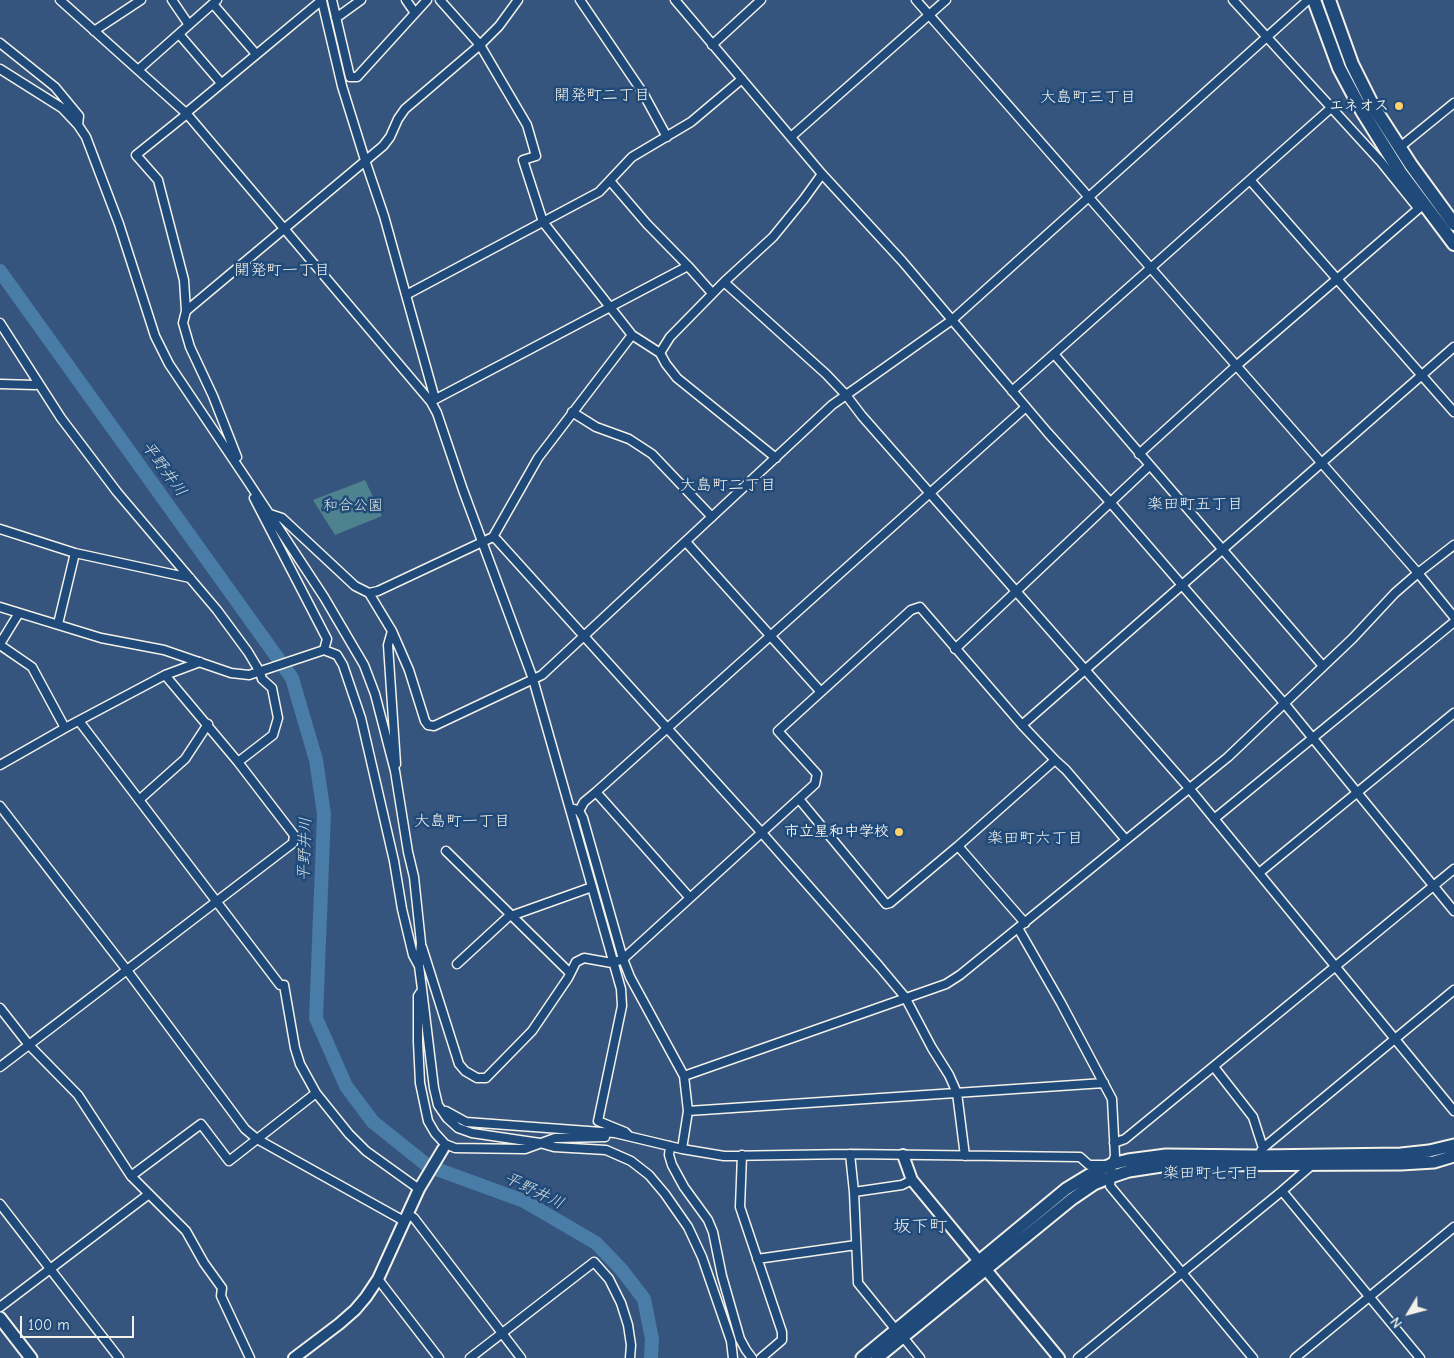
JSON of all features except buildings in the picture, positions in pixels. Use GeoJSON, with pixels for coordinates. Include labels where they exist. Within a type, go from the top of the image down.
{"type":"FeatureCollection","features":[{"type":"Feature","properties":{"kind":"highway"},"geometry":{"type":"LineString","coordinates":[[1314,0],[1339,68],[1353,94],[1421,206],[1454,244]]}},
{"type":"Feature","properties":{"kind":"highway"},"geometry":{"type":"LineString","coordinates":[[1329,0],[1352,64],[1373,106],[1400,148],[1454,224]]}},
{"type":"Feature","properties":{"kind":"main road"},"geometry":{"type":"LineString","coordinates":[[983,1266],[1066,1189],[1112,1164],[1166,1154],[1260,1152],[1401,1154],[1429,1151],[1454,1145]]}},
{"type":"Feature","properties":{"kind":"main road"},"geometry":{"type":"LineString","coordinates":[[877,1358],[900,1334],[983,1266],[1072,1199],[1094,1184],[1128,1171],[1168,1165],[1401,1164],[1434,1162],[1454,1156]]}},
{"type":"Feature","properties":{"kind":"main road"},"geometry":{"type":"LineString","coordinates":[[0,1318],[31,1358]]}},
{"type":"Feature","properties":{"kind":"main road"},"geometry":{"type":"LineString","coordinates":[[862,1358],[900,1334]]}},
{"type":"Feature","properties":{"kind":"street"},"geometry":{"type":"LineString","coordinates":[[60,0],[186,113],[283,229],[433,400]]}},
{"type":"Feature","properties":{"kind":"street"},"geometry":{"type":"LineString","coordinates":[[94,31],[141,0]]}},
{"type":"Feature","properties":{"kind":"street"},"geometry":{"type":"LineString","coordinates":[[172,0],[189,25]]}},
{"type":"Feature","properties":{"kind":"street"},"geometry":{"type":"LineString","coordinates":[[324,650],[327,639],[256,502],[248,480],[230,443],[213,396],[190,347],[183,324],[186,311],[182,269],[158,180],[136,155],[322,0],[342,86],[384,216],[433,400],[463,490],[484,542],[533,679],[612,963],[621,989],[622,1006],[598,1121],[629,1136]]}},
{"type":"Feature","properties":{"kind":"street"},"geometry":{"type":"LineString","coordinates":[[332,0],[350,77],[357,77],[427,0]]}},
{"type":"Feature","properties":{"kind":"street"},"geometry":{"type":"LineString","coordinates":[[336,18],[361,0]]}},
{"type":"Feature","properties":{"kind":"street"},"geometry":{"type":"LineString","coordinates":[[406,0],[415,13]]}},
{"type":"Feature","properties":{"kind":"street"},"geometry":{"type":"LineString","coordinates":[[440,0],[480,46],[527,124],[536,156],[523,160],[543,222],[608,307],[632,335],[660,353],[677,378],[776,458]]}},
{"type":"Feature","properties":{"kind":"street"},"geometry":{"type":"LineString","coordinates":[[186,311],[387,141],[405,109],[480,46],[499,26],[518,0]]}},
{"type":"Feature","properties":{"kind":"street"},"geometry":{"type":"LineString","coordinates":[[580,0],[643,93],[668,137]]}},
{"type":"Feature","properties":{"kind":"street"},"geometry":{"type":"LineString","coordinates":[[675,0],[792,136],[822,174],[902,261],[1012,391],[1284,703],[1454,911]]}},
{"type":"Feature","properties":{"kind":"street"},"geometry":{"type":"LineString","coordinates":[[712,44],[761,0]]}},
{"type":"Feature","properties":{"kind":"street"},"geometry":{"type":"LineString","coordinates":[[916,0],[1418,573],[1454,617]]}},
{"type":"Feature","properties":{"kind":"street"},"geometry":{"type":"LineString","coordinates":[[792,136],[946,0]]}},
{"type":"Feature","properties":{"kind":"street"},"geometry":{"type":"LineString","coordinates":[[1138,454],[1236,366],[1421,206],[1233,0]]}},
{"type":"Feature","properties":{"kind":"street"},"geometry":{"type":"LineString","coordinates":[[270,514],[282,518],[355,586],[369,593],[392,630],[409,670],[425,721],[428,725],[434,726],[542,675],[832,405],[952,320],[1308,0]]}},
{"type":"Feature","properties":{"kind":"street"},"geometry":{"type":"LineString","coordinates":[[138,70],[215,2],[256,54]]}},
{"type":"Feature","properties":{"kind":"street"},"geometry":{"type":"LineString","coordinates":[[179,34],[222,83]]}},
{"type":"Feature","properties":{"kind":"street"},"geometry":{"type":"LineString","coordinates":[[0,43],[54,87],[79,116],[78,125]]}},
{"type":"Feature","properties":{"kind":"street"},"geometry":{"type":"LineString","coordinates":[[0,69],[62,108],[86,137],[119,224],[155,336],[169,364],[248,480],[324,597],[364,665],[382,717],[396,771],[408,852],[414,877],[421,943],[419,966],[434,1088],[438,1105],[447,1118],[458,1128],[472,1133],[540,1143],[554,1147],[606,1150],[631,1160],[649,1175],[688,1227],[702,1257],[731,1341],[733,1358]]}},
{"type":"Feature","properties":{"kind":"street"},"geometry":{"type":"LineString","coordinates":[[406,295],[599,192],[611,182],[632,157],[691,122],[742,79]]}},
{"type":"Feature","properties":{"kind":"street"},"geometry":{"type":"LineString","coordinates":[[1400,148],[1454,103]]}},
{"type":"Feature","properties":{"kind":"street"},"geometry":{"type":"LineString","coordinates":[[1012,391],[1331,108]]}},
{"type":"Feature","properties":{"kind":"street"},"geometry":{"type":"LineString","coordinates":[[660,353],[670,337],[724,282],[773,237],[822,174]]}},
{"type":"Feature","properties":{"kind":"street"},"geometry":{"type":"LineString","coordinates":[[1250,180],[1454,412]]}},
{"type":"Feature","properties":{"kind":"street"},"geometry":{"type":"LineString","coordinates":[[611,182],[712,294]]}},
{"type":"Feature","properties":{"kind":"street"},"geometry":{"type":"LineString","coordinates":[[433,400],[688,266]]}},
{"type":"Feature","properties":{"kind":"street"},"geometry":{"type":"LineString","coordinates":[[724,282],[826,374],[846,395],[862,416],[1189,788],[1454,1110]]}},
{"type":"Feature","properties":{"kind":"street"},"geometry":{"type":"LineString","coordinates":[[0,323],[61,418],[117,492],[190,578],[263,671],[262,679],[272,688],[278,718],[274,735],[238,762]]}},
{"type":"Feature","properties":{"kind":"street"},"geometry":{"type":"LineString","coordinates":[[369,593],[378,591],[493,537],[538,458],[632,335]]}},
{"type":"Feature","properties":{"kind":"street"},"geometry":{"type":"LineString","coordinates":[[1022,725],[1454,348]]}},
{"type":"Feature","properties":{"kind":"street"},"geometry":{"type":"LineString","coordinates":[[1054,354],[1138,454],[1324,666]]}},
{"type":"Feature","properties":{"kind":"street"},"geometry":{"type":"LineString","coordinates":[[0,384],[39,384]]}},
{"type":"Feature","properties":{"kind":"street"},"geometry":{"type":"LineString","coordinates":[[579,811],[584,802],[1026,407]]}},
{"type":"Feature","properties":{"kind":"street"},"geometry":{"type":"LineString","coordinates":[[572,412],[596,427],[628,439],[648,451],[712,517]]}},
{"type":"Feature","properties":{"kind":"street"},"geometry":{"type":"LineString","coordinates":[[955,649],[1149,466]]}},
{"type":"Feature","properties":{"kind":"street"},"geometry":{"type":"LineString","coordinates":[[0,529],[75,554],[190,578]]}},
{"type":"Feature","properties":{"kind":"street"},"geometry":{"type":"LineString","coordinates":[[493,537],[762,833],[905,998],[932,1048],[950,1074],[957,1093],[965,1156]]}},
{"type":"Feature","properties":{"kind":"street"},"geometry":{"type":"LineString","coordinates":[[686,542],[821,692]]}},
{"type":"Feature","properties":{"kind":"street"},"geometry":{"type":"LineString","coordinates":[[684,1076],[946,984],[960,975],[1228,757],[1353,638],[1395,593],[1454,545]]}},
{"type":"Feature","properties":{"kind":"street"},"geometry":{"type":"LineString","coordinates":[[58,624],[75,554]]}},
{"type":"Feature","properties":{"kind":"street"},"geometry":{"type":"LineString","coordinates":[[0,607],[101,638],[164,650],[231,674],[249,676],[324,650],[337,655],[343,665],[361,718],[394,861],[402,909],[413,955],[419,966]]}},
{"type":"Feature","properties":{"kind":"street"},"geometry":{"type":"LineString","coordinates":[[421,943],[459,1064],[465,1071],[477,1078],[486,1078],[532,1031],[576,962],[584,958],[612,963],[623,959],[815,784],[817,774],[778,731],[912,610],[920,607],[1022,725],[1066,770],[1126,840]]}},
{"type":"Feature","properties":{"kind":"street"},"geometry":{"type":"LineString","coordinates":[[19,613],[0,645],[32,667],[65,728]]}},
{"type":"Feature","properties":{"kind":"street"},"geometry":{"type":"LineString","coordinates":[[1214,819],[1454,622]]}},
{"type":"Feature","properties":{"kind":"street"},"geometry":{"type":"LineString","coordinates":[[392,630],[388,645],[397,756],[396,771]]}},
{"type":"Feature","properties":{"kind":"street"},"geometry":{"type":"LineString","coordinates":[[0,765],[165,675],[200,662]]}},
{"type":"Feature","properties":{"kind":"street"},"geometry":{"type":"LineString","coordinates":[[0,1067],[293,843],[294,835],[208,724],[165,675]]}},
{"type":"Feature","properties":{"kind":"street"},"geometry":{"type":"LineString","coordinates":[[1259,873],[1454,713]]}},
{"type":"Feature","properties":{"kind":"street"},"geometry":{"type":"LineString","coordinates":[[79,721],[280,985],[284,985],[295,1048],[300,1064],[316,1093],[349,1134],[366,1150],[420,1187]]}},
{"type":"Feature","properties":{"kind":"street"},"geometry":{"type":"LineString","coordinates":[[139,800],[186,759],[208,724]]}},
{"type":"Feature","properties":{"kind":"street"},"geometry":{"type":"LineString","coordinates":[[799,799],[886,904],[890,903],[958,846],[1055,760]]}},
{"type":"Feature","properties":{"kind":"street"},"geometry":{"type":"LineString","coordinates":[[596,792],[690,898]]}},
{"type":"Feature","properties":{"kind":"street"},"geometry":{"type":"LineString","coordinates":[[0,806],[126,969],[245,1129],[257,1139],[406,1217],[414,1218],[521,1358]]}},
{"type":"Feature","properties":{"kind":"street"},"geometry":{"type":"LineString","coordinates":[[570,808],[579,811],[583,818],[623,959],[630,976],[684,1076],[688,1111],[682,1149]]}},
{"type":"Feature","properties":{"kind":"street"},"geometry":{"type":"LineString","coordinates":[[958,846],[1025,923]]}},
{"type":"Feature","properties":{"kind":"street"},"geometry":{"type":"LineString","coordinates":[[446,851],[570,973]]}},
{"type":"Feature","properties":{"kind":"street"},"geometry":{"type":"LineString","coordinates":[[1114,1143],[1125,1139],[1454,869]]}},
{"type":"Feature","properties":{"kind":"street"},"geometry":{"type":"LineString","coordinates":[[457,964],[508,917],[592,887]]}},
{"type":"Feature","properties":{"kind":"street"},"geometry":{"type":"LineString","coordinates":[[1018,928],[1112,1099],[1115,1156],[1112,1164],[1110,1186],[1253,1358]]}},
{"type":"Feature","properties":{"kind":"street"},"geometry":{"type":"LineString","coordinates":[[422,989],[418,996],[420,1082],[428,1121],[444,1147]]}},
{"type":"Feature","properties":{"kind":"street"},"geometry":{"type":"LineString","coordinates":[[1214,1067],[1253,1117],[1260,1152],[1454,990]]}},
{"type":"Feature","properties":{"kind":"street"},"geometry":{"type":"LineString","coordinates":[[0,1008],[28,1045],[78,1095],[131,1176],[186,1231],[204,1264],[222,1288],[221,1296],[250,1358]]}},
{"type":"Feature","properties":{"kind":"street"},"geometry":{"type":"LineString","coordinates":[[688,1111],[1104,1083]]}},
{"type":"Feature","properties":{"kind":"street"},"geometry":{"type":"LineString","coordinates":[[131,1176],[200,1124],[229,1161],[316,1093]]}},
{"type":"Feature","properties":{"kind":"street"},"geometry":{"type":"LineString","coordinates":[[438,1105],[453,1117],[466,1122],[615,1133],[682,1149],[724,1156],[850,1154],[1080,1157],[1089,1165],[1112,1164]]}},
{"type":"Feature","properties":{"kind":"street"},"geometry":{"type":"LineString","coordinates":[[444,1147],[525,1149],[555,1138],[629,1136]]}},
{"type":"Feature","properties":{"kind":"street"},"geometry":{"type":"LineString","coordinates":[[670,1146],[669,1155],[672,1165],[684,1187],[708,1220],[713,1232],[722,1276],[740,1339],[752,1358]]}},
{"type":"Feature","properties":{"kind":"street"},"geometry":{"type":"LineString","coordinates":[[294,1358],[355,1310],[378,1279],[420,1187],[444,1147]]}},
{"type":"Feature","properties":{"kind":"street"},"geometry":{"type":"LineString","coordinates":[[850,1154],[854,1192],[858,1283],[920,1358]]}},
{"type":"Feature","properties":{"kind":"street"},"geometry":{"type":"LineString","coordinates":[[742,1155],[740,1206],[782,1332],[782,1340],[761,1358]]}},
{"type":"Feature","properties":{"kind":"street"},"geometry":{"type":"LineString","coordinates":[[903,1155],[912,1180],[1059,1358]]}},
{"type":"Feature","properties":{"kind":"street"},"geometry":{"type":"LineString","coordinates":[[1078,1358],[1313,1164]]}},
{"type":"Feature","properties":{"kind":"street"},"geometry":{"type":"LineString","coordinates":[[854,1192],[902,1186],[912,1180]]}},
{"type":"Feature","properties":{"kind":"street"},"geometry":{"type":"LineString","coordinates":[[1282,1191],[1420,1358]]}},
{"type":"Feature","properties":{"kind":"street"},"geometry":{"type":"LineString","coordinates":[[0,1307],[149,1194]]}},
{"type":"Feature","properties":{"kind":"street"},"geometry":{"type":"LineString","coordinates":[[0,1204],[119,1358]]}},
{"type":"Feature","properties":{"kind":"street"},"geometry":{"type":"LineString","coordinates":[[1295,1358],[1454,1227]]}},
{"type":"Feature","properties":{"kind":"street"},"geometry":{"type":"LineString","coordinates":[[757,1259],[856,1245]]}},
{"type":"Feature","properties":{"kind":"street"},"geometry":{"type":"LineString","coordinates":[[470,1358],[594,1262],[608,1279],[621,1303],[628,1325],[631,1345],[630,1358]]}},
{"type":"Feature","properties":{"kind":"street"},"geometry":{"type":"LineString","coordinates":[[378,1279],[439,1358]]}},
{"type":"Feature","properties":{"kind":"green space","name":"和合公園"},"geometry":{"type":"Polygon","coordinates":[[[365,480],[382,516],[335,535],[313,500],[365,480]]]}},
{"type":"Feature","properties":{"kind":"waterway","name":"平野井川"},"geometry":{"type":"LineString","coordinates":[[0,271],[292,678],[316,760],[324,814],[316,1018],[346,1086],[373,1122],[428,1166],[524,1201],[596,1243],[621,1269],[644,1299],[652,1339],[651,1358]]}},
{"type":"Feature","properties":{"kind":"place","name":"エネオス"},"geometry":{"type":"Point","coordinates":[1399,106]}},
{"type":"Feature","properties":{"kind":"place","name":"市立星和中学校"},"geometry":{"type":"Point","coordinates":[899,832]}},
{"type":"Feature","properties":{"kind":"district","name":"開発町二丁目"},"geometry":{"type":"Point","coordinates":[602,95]}},
{"type":"Feature","properties":{"kind":"district","name":"大島町三丁目"},"geometry":{"type":"Point","coordinates":[1088,97]}},
{"type":"Feature","properties":{"kind":"district","name":"開発町一丁目"},"geometry":{"type":"Point","coordinates":[282,270]}},
{"type":"Feature","properties":{"kind":"district","name":"大島町二丁目"},"geometry":{"type":"Point","coordinates":[728,485]}},
{"type":"Feature","properties":{"kind":"district","name":"楽田町五丁目"},"geometry":{"type":"Point","coordinates":[1195,504]}},
{"type":"Feature","properties":{"kind":"district","name":"大島町一丁目"},"geometry":{"type":"Point","coordinates":[462,821]}},
{"type":"Feature","properties":{"kind":"district","name":"楽田町六丁目"},"geometry":{"type":"Point","coordinates":[1035,838]}},
{"type":"Feature","properties":{"kind":"district","name":"楽田町七丁目"},"geometry":{"type":"Point","coordinates":[1211,1173]}},
{"type":"Feature","properties":{"kind":"district","name":"坂下町"},"geometry":{"type":"Point","coordinates":[920,1227]}}]}
